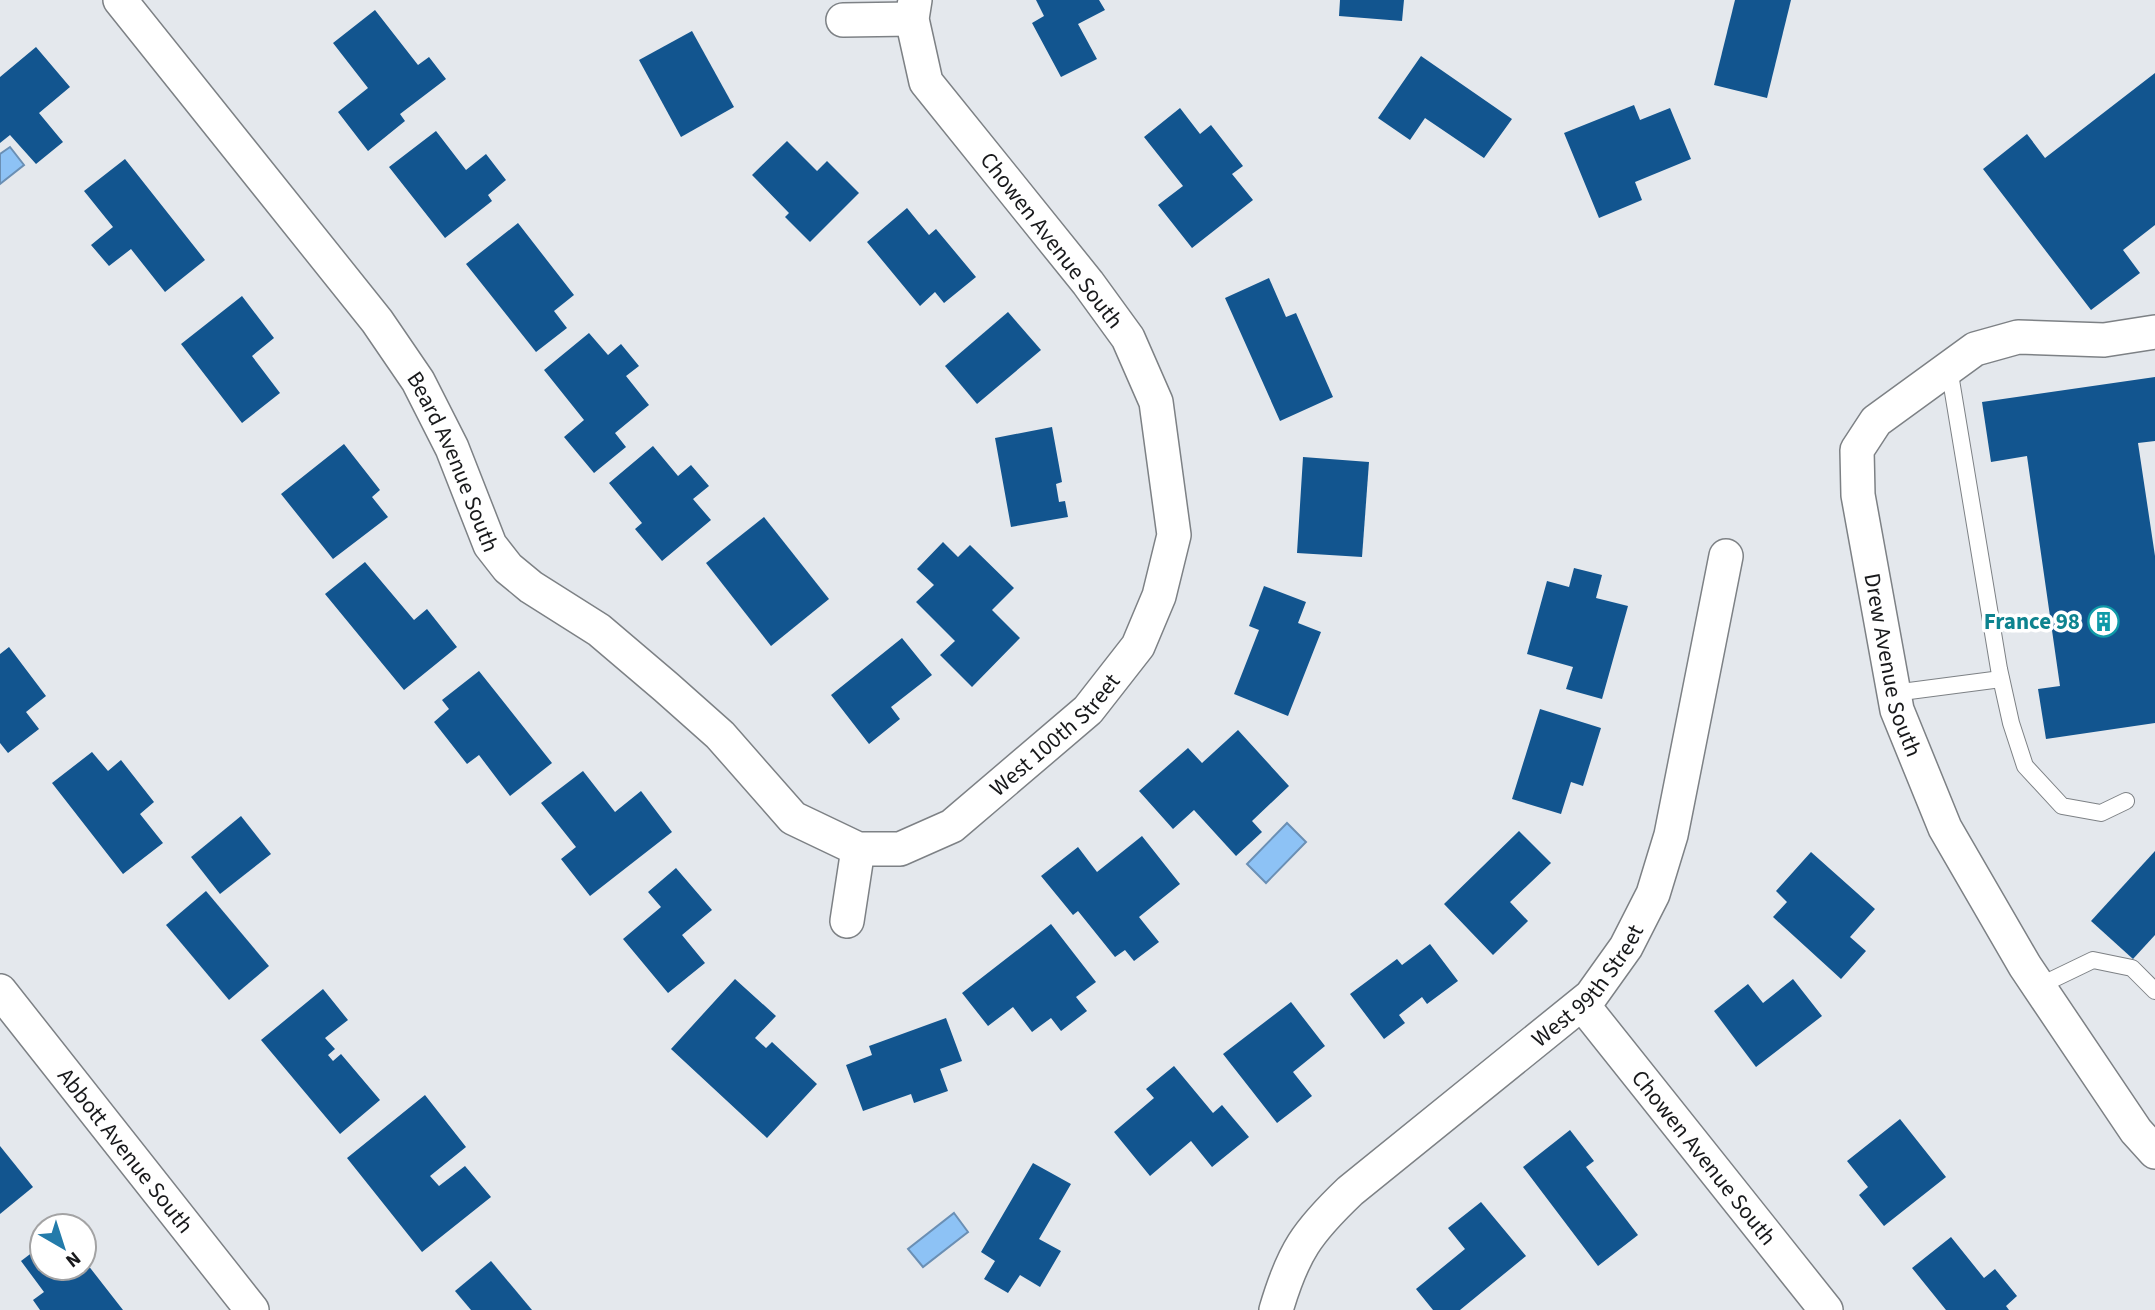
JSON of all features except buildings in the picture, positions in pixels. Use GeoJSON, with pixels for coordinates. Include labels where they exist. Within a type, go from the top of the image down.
{"type":"FeatureCollection","features":[{"type":"Feature","properties":{"kind":"street","name":"Beard Avenue South"},"geometry":{"type":"LineString","coordinates":[[120,0],[377,321],[418,380],[452,448],[490,545],[508,568],[531,587],[599,630],[666,687],[720,736],[793,818],[858,849]]}},
{"type":"Feature","properties":{"kind":"street"},"geometry":{"type":"LineString","coordinates":[[843,20],[914,10]]}},
{"type":"Feature","properties":{"kind":"street","name":"Chowen Avenue South"},"geometry":{"type":"LineString","coordinates":[[914,10],[926,82],[1088,283],[1128,338],[1156,402],[1174,536]]}},
{"type":"Feature","properties":{"kind":"street","name":"Drew Avenue South"},"geometry":{"type":"LineString","coordinates":[[2155,332],[2104,340],[2018,337],[1975,349],[1876,421],[1857,450],[1858,495],[1894,693],[1898,710],[1945,828],[2039,986],[2136,1131],[2155,1152]]}},
{"type":"Feature","properties":{"kind":"street","name":"West 100th Street"},"geometry":{"type":"LineString","coordinates":[[858,849],[900,849],[952,826],[1088,710],[1138,646],[1159,596],[1174,536]]}},
{"type":"Feature","properties":{"kind":"street","name":"West 99th Street"},"geometry":{"type":"LineString","coordinates":[[1276,1310],[1287,1271],[1313,1227],[1350,1191],[1591,996],[1626,947],[1657,882],[1671,835],[1726,556]]}},
{"type":"Feature","properties":{"kind":"street"},"geometry":{"type":"LineString","coordinates":[[847,921],[858,849]]}},
{"type":"Feature","properties":{"kind":"street","name":"Abbott Avenue South"},"geometry":{"type":"LineString","coordinates":[[0,991],[252,1310]]}},
{"type":"Feature","properties":{"kind":"street","name":"Chowen Avenue South"},"geometry":{"type":"LineString","coordinates":[[1581,1004],[1826,1310]]}},
{"type":"Feature","properties":{"kind":"lane"},"geometry":{"type":"LineString","coordinates":[[1949,368],[2001,679],[2025,766],[2062,806],[2101,813],[2126,801]]}},
{"type":"Feature","properties":{"kind":"lane"},"geometry":{"type":"LineString","coordinates":[[1894,693],[2001,679]]}},
{"type":"Feature","properties":{"kind":"lane"},"geometry":{"type":"LineString","coordinates":[[2039,986],[2093,960],[2132,968],[2155,991]]}},
{"type":"Feature","properties":{"kind":"water"},"geometry":{"type":"Polygon","coordinates":[[[10,147],[24,165],[0,184],[0,154],[10,147]]]}},
{"type":"Feature","properties":{"kind":"water"},"geometry":{"type":"Polygon","coordinates":[[[1287,823],[1306,842],[1266,883],[1247,864],[1287,823]]]}},
{"type":"Feature","properties":{"kind":"water"},"geometry":{"type":"Polygon","coordinates":[[[954,1213],[968,1232],[923,1267],[908,1249],[954,1213]]]}},
{"type":"Feature","properties":{"kind":"place","name":"France 98"},"geometry":{"type":"Point","coordinates":[2103,621]}}]}
